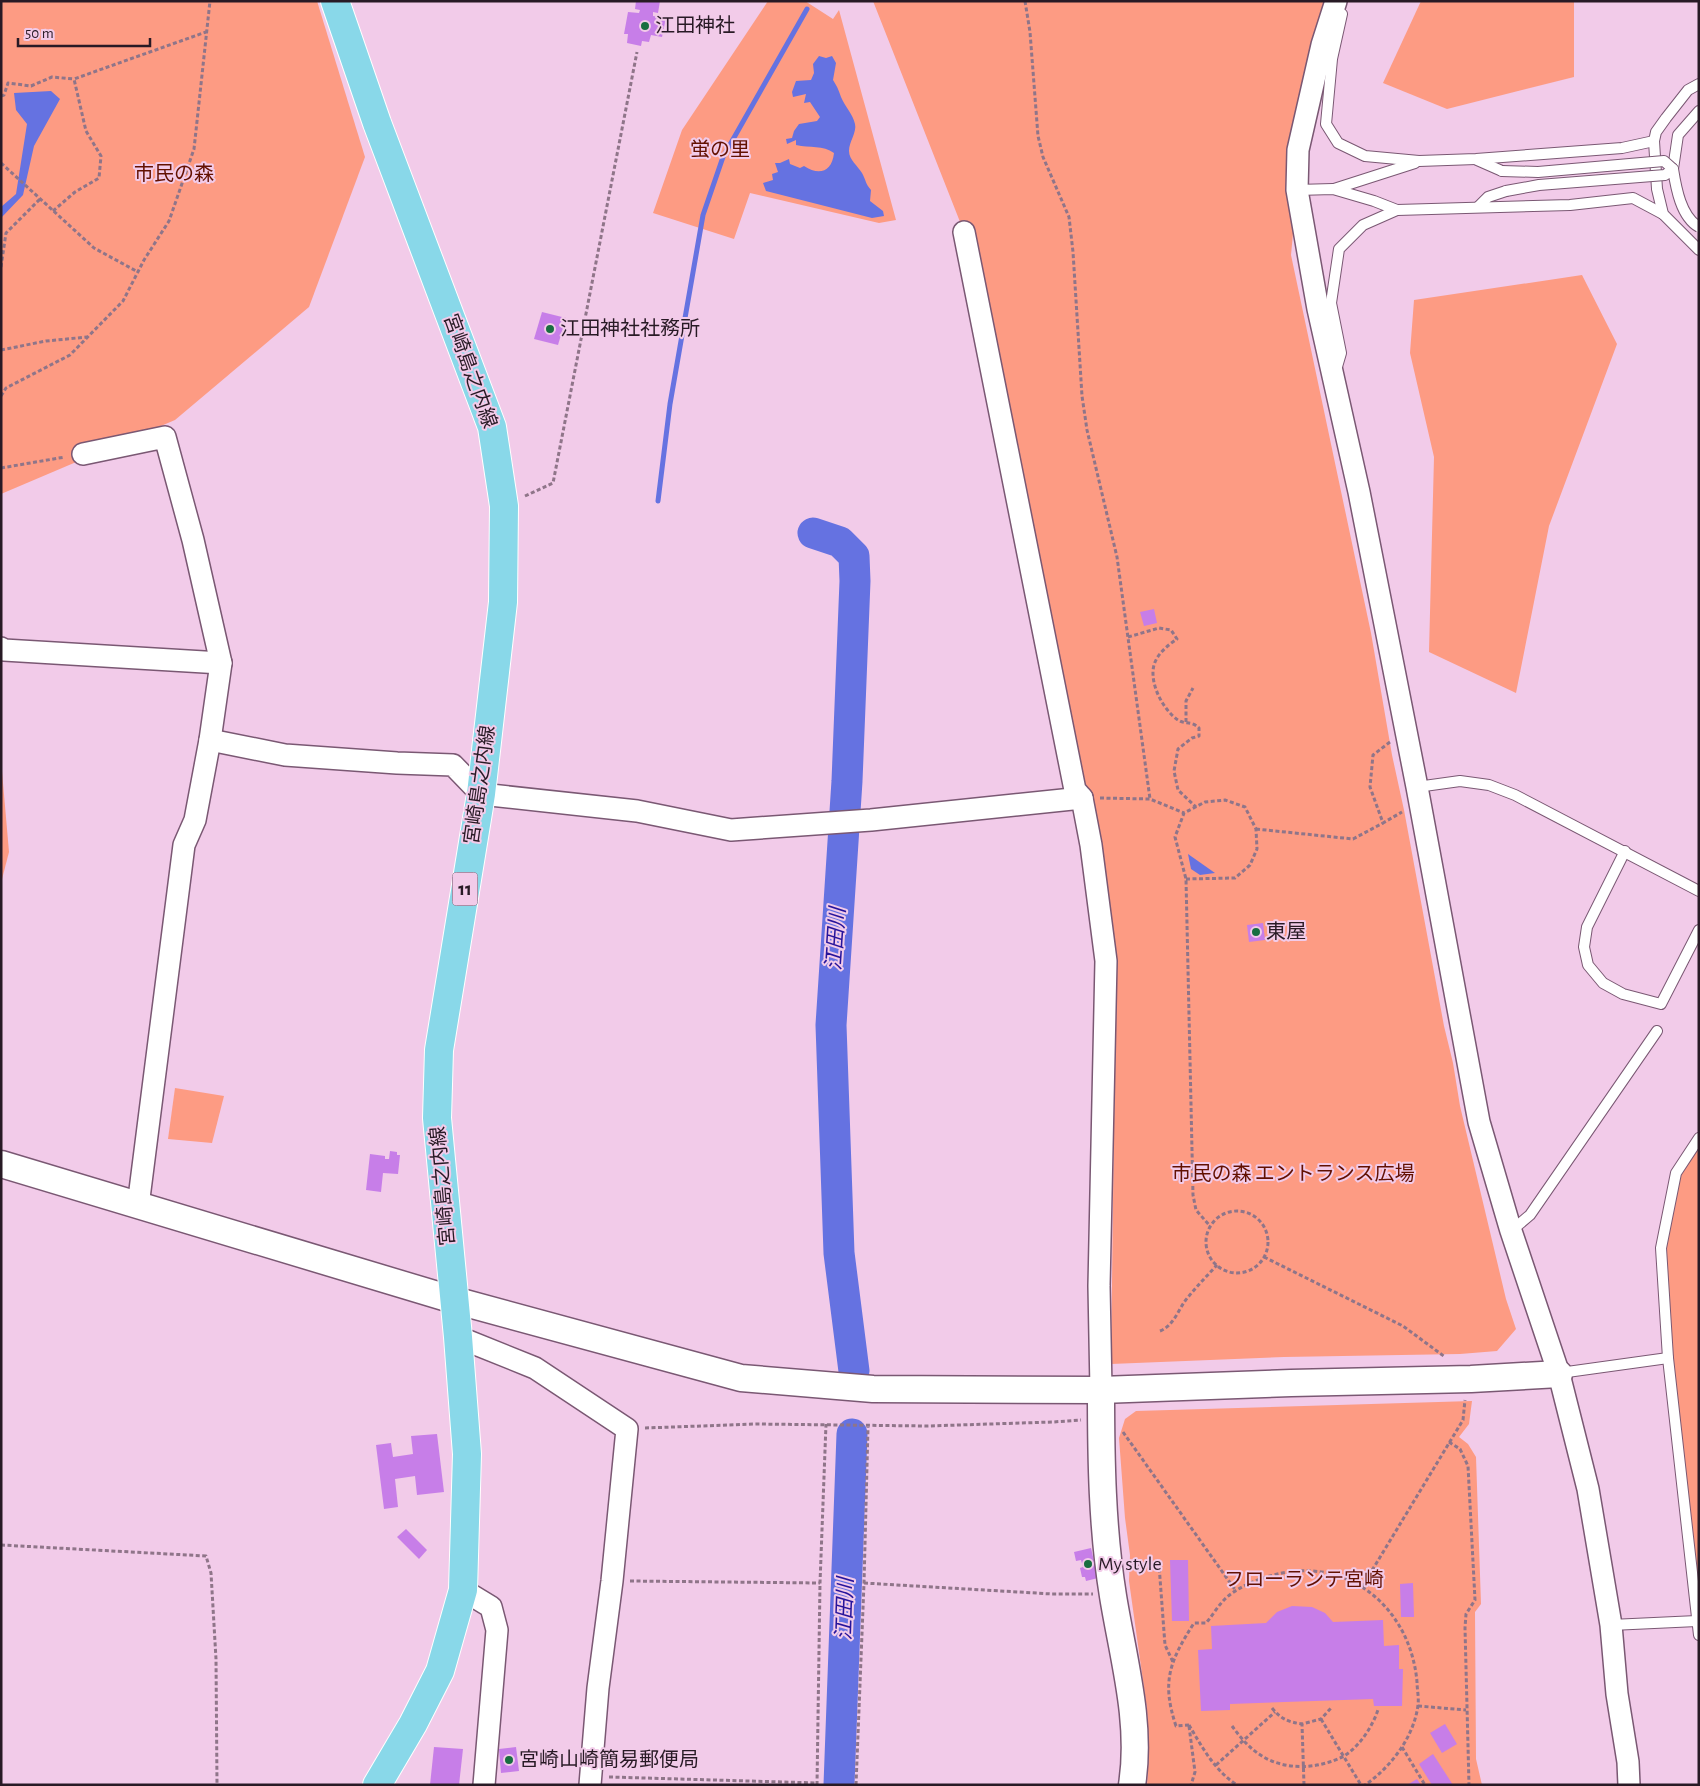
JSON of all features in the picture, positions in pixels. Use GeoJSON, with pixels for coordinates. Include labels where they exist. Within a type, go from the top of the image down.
{"type":"FeatureCollection","features":[{"type":"Feature","properties":{"kind":"main road","name":"宮崎島之内線"},"geometry":{"type":"LineString","coordinates":[[335,1],[377,123],[492,427],[504,506],[503,602],[480,794],[439,1050],[437,1118],[467,1454],[463,1590],[440,1671],[413,1724],[377,1785]]}},
{"type":"Feature","properties":{"kind":"street"},"geometry":{"type":"LineString","coordinates":[[1336,1],[1322,45],[1298,150],[1297,190],[1318,309],[1359,492],[1417,787],[1479,1122],[1511,1231],[1558,1374],[1588,1489],[1611,1625],[1617,1694],[1628,1762],[1629,1785]]}},
{"type":"Feature","properties":{"kind":"street"},"geometry":{"type":"LineString","coordinates":[[964,232],[1075,790],[1082,798],[1091,845],[1106,961],[1099,1286],[1101,1457],[1112,1594],[1132,1701],[1134,1749],[1132,1785]]}},
{"type":"Feature","properties":{"kind":"street"},"geometry":{"type":"LineString","coordinates":[[83,454],[165,438],[193,540],[222,663],[195,820],[184,844],[138,1206]]}},
{"type":"Feature","properties":{"kind":"street"},"geometry":{"type":"LineString","coordinates":[[1,648],[4,650],[222,663]]}},
{"type":"Feature","properties":{"kind":"street"},"geometry":{"type":"LineString","coordinates":[[210,740],[285,755],[453,765],[480,794],[637,811],[731,830],[830,824],[1082,798]]}},
{"type":"Feature","properties":{"kind":"street"},"geometry":{"type":"LineString","coordinates":[[1,1164],[454,1300],[741,1378],[873,1389],[1101,1390],[1471,1379],[1558,1374]]}},
{"type":"Feature","properties":{"kind":"street"},"geometry":{"type":"LineString","coordinates":[[458,1338],[535,1368],[627,1429],[612,1581],[598,1688],[591,1781]]}},
{"type":"Feature","properties":{"kind":"street"},"geometry":{"type":"LineString","coordinates":[[463,1590],[491,1607],[497,1630],[484,1785]]}},
{"type":"Feature","properties":{"kind":"lane"},"geometry":{"type":"LineString","coordinates":[[1345,1],[1332,59],[1326,124],[1338,143],[1365,156],[1419,162],[1622,148],[1654,141]]}},
{"type":"Feature","properties":{"kind":"lane"},"geometry":{"type":"LineString","coordinates":[[1663,214],[1657,189],[1654,141],[1656,132],[1688,90],[1699,84]]}},
{"type":"Feature","properties":{"kind":"lane"},"geometry":{"type":"LineString","coordinates":[[1699,111],[1678,135],[1673,169],[1677,196],[1693,224],[1699,228]]}},
{"type":"Feature","properties":{"kind":"lane"},"geometry":{"type":"LineString","coordinates":[[1476,159],[1502,171],[1538,172],[1664,162],[1673,169]]}},
{"type":"Feature","properties":{"kind":"lane"},"geometry":{"type":"LineString","coordinates":[[1297,190],[1333,189],[1419,162]]}},
{"type":"Feature","properties":{"kind":"lane"},"geometry":{"type":"LineString","coordinates":[[1478,207],[1488,197],[1506,191],[1539,185],[1665,175],[1673,169]]}},
{"type":"Feature","properties":{"kind":"lane"},"geometry":{"type":"LineString","coordinates":[[1333,189],[1397,210]]}},
{"type":"Feature","properties":{"kind":"lane"},"geometry":{"type":"LineString","coordinates":[[1333,377],[1341,353],[1331,303],[1339,249],[1364,225],[1397,210],[1570,206],[1633,198],[1663,214],[1699,250]]}},
{"type":"Feature","properties":{"kind":"lane"},"geometry":{"type":"LineString","coordinates":[[1417,787],[1460,781],[1489,785],[1515,795],[1699,891]]}},
{"type":"Feature","properties":{"kind":"lane"},"geometry":{"type":"LineString","coordinates":[[1625,852],[1587,928],[1584,947],[1588,965],[1604,983],[1623,994],[1661,1004],[1699,930]]}},
{"type":"Feature","properties":{"kind":"lane"},"geometry":{"type":"LineString","coordinates":[[1511,1231],[1530,1215],[1657,1031]]}},
{"type":"Feature","properties":{"kind":"lane"},"geometry":{"type":"LineString","coordinates":[[1699,1138],[1676,1173],[1662,1248],[1668,1358],[1699,1635]]}},
{"type":"Feature","properties":{"kind":"lane"},"geometry":{"type":"LineString","coordinates":[[1558,1374],[1668,1358]]}},
{"type":"Feature","properties":{"kind":"lane"},"geometry":{"type":"LineString","coordinates":[[1611,1625],[1697,1621]]}},
{"type":"Feature","properties":{"kind":"path"},"geometry":{"type":"LineString","coordinates":[[1,396],[6,388],[70,355],[123,301],[144,260],[169,221],[194,149],[210,1]]}},
{"type":"Feature","properties":{"kind":"path"},"geometry":{"type":"LineString","coordinates":[[1025,1],[1030,32],[1038,136],[1043,157],[1069,217],[1086,430],[1117,557],[1150,799]]}},
{"type":"Feature","properties":{"kind":"path"},"geometry":{"type":"LineString","coordinates":[[1,96],[4,95],[8,83],[32,86],[52,77],[74,79],[206,32]]}},
{"type":"Feature","properties":{"kind":"path"},"geometry":{"type":"LineString","coordinates":[[504,506],[552,483],[638,52]]}},
{"type":"Feature","properties":{"kind":"path"},"geometry":{"type":"LineString","coordinates":[[53,211],[75,192],[99,178],[101,156],[86,131],[74,79]]}},
{"type":"Feature","properties":{"kind":"path"},"geometry":{"type":"LineString","coordinates":[[1,163],[94,248],[138,272]]}},
{"type":"Feature","properties":{"kind":"path"},"geometry":{"type":"LineString","coordinates":[[1,267],[6,233],[40,199]]}},
{"type":"Feature","properties":{"kind":"path"},"geometry":{"type":"LineString","coordinates":[[1,350],[46,341],[88,337]]}},
{"type":"Feature","properties":{"kind":"path"},"geometry":{"type":"LineString","coordinates":[[1,468],[83,454]]}},
{"type":"Feature","properties":{"kind":"path"},"geometry":{"type":"LineString","coordinates":[[1128,637],[1159,628],[1171,630],[1177,639],[1166,646],[1154,665],[1155,689],[1167,710],[1180,722],[1194,723],[1199,728],[1199,736],[1192,738],[1178,749],[1174,771],[1178,790],[1196,807]]}},
{"type":"Feature","properties":{"kind":"path"},"geometry":{"type":"LineString","coordinates":[[1186,722],[1186,701],[1194,688]]}},
{"type":"Feature","properties":{"kind":"path"},"geometry":{"type":"LineString","coordinates":[[1383,823],[1370,787],[1373,755],[1390,742]]}},
{"type":"Feature","properties":{"kind":"path"},"geometry":{"type":"LineString","coordinates":[[1082,798],[1150,799],[1184,814]]}},
{"type":"Feature","properties":{"kind":"path"},"geometry":{"type":"LineString","coordinates":[[1186,879],[1235,878],[1250,865],[1257,848],[1256,829],[1245,807],[1225,800],[1204,802],[1184,814],[1175,837],[1186,879],[1193,1196],[1196,1210],[1210,1226]]}},
{"type":"Feature","properties":{"kind":"path"},"geometry":{"type":"LineString","coordinates":[[1256,829],[1353,839],[1404,810]]}},
{"type":"Feature","properties":{"kind":"path"},"geometry":{"type":"LineString","coordinates":[[1231,1213],[1243,1213],[1256,1218],[1263,1225],[1268,1242],[1264,1257],[1254,1269],[1245,1272],[1232,1274],[1220,1268],[1209,1253],[1207,1246],[1210,1226],[1217,1218],[1231,1213]]}},
{"type":"Feature","properties":{"kind":"path"},"geometry":{"type":"LineString","coordinates":[[1264,1257],[1403,1326],[1445,1357]]}},
{"type":"Feature","properties":{"kind":"path"},"geometry":{"type":"LineString","coordinates":[[1160,1331],[1170,1324],[1186,1300],[1217,1265]]}},
{"type":"Feature","properties":{"kind":"path"},"geometry":{"type":"LineString","coordinates":[[1362,1587],[1463,1420],[1466,1396]]}},
{"type":"Feature","properties":{"kind":"path"},"geometry":{"type":"LineString","coordinates":[[627,1429],[756,1424],[868,1426],[1043,1423],[1101,1418]]}},
{"type":"Feature","properties":{"kind":"path"},"geometry":{"type":"LineString","coordinates":[[591,1781],[817,1784],[820,1583],[826,1424]]}},
{"type":"Feature","properties":{"kind":"path"},"geometry":{"type":"LineString","coordinates":[[856,1785],[868,1426]]}},
{"type":"Feature","properties":{"kind":"path"},"geometry":{"type":"LineString","coordinates":[[1123,1432],[1236,1591]]}},
{"type":"Feature","properties":{"kind":"path"},"geometry":{"type":"LineString","coordinates":[[1449,1442],[1460,1449],[1468,1466],[1471,1495],[1475,1600],[1466,1614],[1466,1710],[1470,1785]]}},
{"type":"Feature","properties":{"kind":"path"},"geometry":{"type":"LineString","coordinates":[[1,1545],[206,1556],[211,1573],[216,1659],[217,1785]]}},
{"type":"Feature","properties":{"kind":"path"},"geometry":{"type":"LineString","coordinates":[[1124,1564],[1159,1565],[1165,1645],[1173,1662]]}},
{"type":"Feature","properties":{"kind":"path"},"geometry":{"type":"LineString","coordinates":[[1189,1725],[1176,1726],[1168,1691],[1173,1662],[1179,1646],[1194,1623],[1206,1624],[1226,1598],[1244,1586],[1271,1575],[1298,1570],[1324,1572],[1346,1579],[1362,1587],[1379,1601],[1403,1630],[1410,1644],[1416,1668],[1418,1706],[1410,1731],[1402,1747],[1378,1776],[1365,1785]]}},
{"type":"Feature","properties":{"kind":"path"},"geometry":{"type":"LineString","coordinates":[[612,1581],[820,1583]]}},
{"type":"Feature","properties":{"kind":"path"},"geometry":{"type":"LineString","coordinates":[[864,1583],[1052,1594],[1112,1594]]}},
{"type":"Feature","properties":{"kind":"path"},"geometry":{"type":"LineString","coordinates":[[1418,1706],[1466,1710]]}},
{"type":"Feature","properties":{"kind":"path"},"geometry":{"type":"LineString","coordinates":[[1272,1708],[1280,1717],[1290,1723],[1302,1724],[1321,1719],[1331,1708]]}},
{"type":"Feature","properties":{"kind":"path"},"geometry":{"type":"LineString","coordinates":[[1232,1726],[1243,1740],[1262,1756],[1281,1764],[1303,1767],[1317,1765],[1343,1756],[1353,1748],[1373,1724],[1378,1710]]}},
{"type":"Feature","properties":{"kind":"path"},"geometry":{"type":"LineString","coordinates":[[1216,1765],[1275,1712]]}},
{"type":"Feature","properties":{"kind":"path"},"geometry":{"type":"LineString","coordinates":[[1321,1719],[1361,1785]]}},
{"type":"Feature","properties":{"kind":"path"},"geometry":{"type":"LineString","coordinates":[[1302,1724],[1304,1785]]}},
{"type":"Feature","properties":{"kind":"path"},"geometry":{"type":"LineString","coordinates":[[1189,1725],[1205,1752],[1229,1780],[1237,1785]]}},
{"type":"Feature","properties":{"kind":"path"},"geometry":{"type":"LineString","coordinates":[[1189,1725],[1195,1772],[1192,1785]]}},
{"type":"Feature","properties":{"kind":"path"},"geometry":{"type":"LineString","coordinates":[[1402,1747],[1425,1785]]}},
{"type":"Feature","properties":{"kind":"green space","name":"市民の森"},"geometry":{"type":"Polygon","coordinates":[[[1,1],[317,1],[365,157],[309,307],[175,420],[1,494],[1,1]]]}},
{"type":"Feature","properties":{"kind":"green space","name":"蛍の里"},"geometry":{"type":"Polygon","coordinates":[[[768,1],[805,1],[833,19],[839,10],[896,220],[879,223],[750,193],[734,239],[653,213],[682,130],[768,1]]]}},
{"type":"Feature","properties":{"kind":"green space","name":"市民の森 エントランス広場"},"geometry":{"type":"Polygon","coordinates":[[[873,1],[1336,1],[1297,190],[1291,255],[1371,633],[1392,755],[1460,1106],[1506,1299],[1516,1329],[1497,1351],[1460,1354],[1284,1357],[1111,1364],[1116,960],[964,232],[873,1]]]}},
{"type":"Feature","properties":{"kind":"green space"},"geometry":{"type":"Polygon","coordinates":[[[1421,1],[1574,1],[1574,77],[1447,109],[1383,83],[1421,1]]]}},
{"type":"Feature","properties":{"kind":"green space"},"geometry":{"type":"Polygon","coordinates":[[[1582,275],[1617,344],[1549,526],[1516,693],[1429,652],[1434,457],[1410,353],[1414,300],[1582,275]]]}},
{"type":"Feature","properties":{"kind":"green space"},"geometry":{"type":"Polygon","coordinates":[[[1,760],[9,852],[1,883],[1,760]]]}},
{"type":"Feature","properties":{"kind":"green space"},"geometry":{"type":"Polygon","coordinates":[[[175,1088],[224,1096],[212,1143],[168,1139],[175,1088]]]}},
{"type":"Feature","properties":{"kind":"green space"},"geometry":{"type":"Polygon","coordinates":[[[1699,1138],[1699,1635],[1661,1248],[1676,1173],[1699,1138]]]}},
{"type":"Feature","properties":{"kind":"green space","name":"フローランテ宮崎"},"geometry":{"type":"Polygon","coordinates":[[[1472,1401],[1469,1424],[1459,1437],[1468,1444],[1476,1457],[1481,1604],[1475,1612],[1476,1759],[1482,1785],[1147,1785],[1149,1753],[1147,1709],[1129,1581],[1130,1555],[1125,1518],[1119,1438],[1125,1419],[1136,1411],[1472,1401]]]}},
{"type":"Feature","properties":{"kind":"water"},"geometry":{"type":"Polygon","coordinates":[[[819,56],[826,58],[832,56],[836,63],[833,80],[855,124],[849,154],[871,190],[870,201],[883,211],[884,216],[872,218],[766,191],[763,183],[773,180],[772,174],[778,172],[775,163],[789,159],[790,164],[800,168],[804,166],[820,171],[828,168],[833,159],[834,153],[830,150],[796,145],[796,140],[787,144],[786,139],[792,138],[799,124],[817,121],[820,117],[810,102],[804,103],[806,94],[793,97],[792,92],[796,81],[811,80],[814,73],[813,64],[819,56]]]}},
{"type":"Feature","properties":{"kind":"water"},"geometry":{"type":"Polygon","coordinates":[[[51,91],[60,99],[34,146],[23,195],[1,218],[1,207],[16,194],[27,124],[16,110],[14,93],[51,91]]]}},
{"type":"Feature","properties":{"kind":"water"},"geometry":{"type":"Polygon","coordinates":[[[1188,854],[1215,873],[1200,875],[1191,869],[1188,854]]]}},
{"type":"Feature","properties":{"kind":"building","name":"江田神社"},"geometry":{"type":"Polygon","coordinates":[[[636,1],[660,1],[658,13],[653,12],[653,16],[666,18],[662,37],[651,35],[649,42],[642,41],[641,46],[627,43],[628,34],[624,34],[628,12],[639,13],[640,10],[635,9],[636,1]]]}},
{"type":"Feature","properties":{"kind":"building","name":"江田神社社務所"},"geometry":{"type":"Polygon","coordinates":[[[542,312],[566,318],[558,345],[534,339],[542,312]]]}},
{"type":"Feature","properties":{"kind":"building"},"geometry":{"type":"Polygon","coordinates":[[[1154,609],[1157,623],[1144,626],[1140,612],[1154,609]]]}},
{"type":"Feature","properties":{"kind":"building","name":"東屋"},"geometry":{"type":"Polygon","coordinates":[[[1263,923],[1265,940],[1249,942],[1247,925],[1263,923]]]}},
{"type":"Feature","properties":{"kind":"building"},"geometry":{"type":"Polygon","coordinates":[[[390,1151],[397,1152],[397,1155],[400,1155],[398,1174],[383,1173],[381,1192],[366,1190],[370,1154],[385,1156],[385,1159],[389,1159],[390,1151]]]}},
{"type":"Feature","properties":{"kind":"building"},"geometry":{"type":"Polygon","coordinates":[[[437,1434],[444,1492],[417,1495],[415,1476],[395,1479],[398,1507],[384,1509],[376,1445],[391,1443],[393,1457],[413,1454],[411,1436],[437,1434]]]}},
{"type":"Feature","properties":{"kind":"building"},"geometry":{"type":"Polygon","coordinates":[[[406,1529],[427,1550],[419,1559],[397,1537],[406,1529]]]}},
{"type":"Feature","properties":{"kind":"building","name":"My style"},"geometry":{"type":"Polygon","coordinates":[[[1091,1548],[1098,1578],[1086,1581],[1085,1577],[1082,1577],[1080,1568],[1083,1567],[1081,1560],[1076,1561],[1074,1552],[1091,1548]]]}},
{"type":"Feature","properties":{"kind":"building"},"geometry":{"type":"Polygon","coordinates":[[[1170,1560],[1188,1560],[1189,1621],[1172,1621],[1170,1560]]]}},
{"type":"Feature","properties":{"kind":"building"},"geometry":{"type":"Polygon","coordinates":[[[1413,1583],[1414,1617],[1401,1617],[1400,1584],[1413,1583]]]}},
{"type":"Feature","properties":{"kind":"building"},"geometry":{"type":"Polygon","coordinates":[[[1292,1606],[1312,1607],[1325,1613],[1333,1622],[1383,1620],[1384,1646],[1399,1645],[1399,1669],[1403,1669],[1402,1706],[1374,1706],[1373,1699],[1230,1704],[1230,1710],[1201,1711],[1198,1650],[1212,1649],[1211,1626],[1266,1623],[1277,1612],[1292,1606]]]}},
{"type":"Feature","properties":{"kind":"building"},"geometry":{"type":"Polygon","coordinates":[[[1445,1724],[1457,1744],[1442,1753],[1430,1733],[1445,1724]]]}},
{"type":"Feature","properties":{"kind":"building"},"geometry":{"type":"Polygon","coordinates":[[[434,1747],[463,1749],[459,1785],[430,1785],[434,1747]]]}},
{"type":"Feature","properties":{"kind":"building","name":"宮崎山崎簡易郵便局"},"geometry":{"type":"Polygon","coordinates":[[[516,1747],[519,1771],[501,1773],[499,1749],[516,1747]]]}},
{"type":"Feature","properties":{"kind":"building"},"geometry":{"type":"Polygon","coordinates":[[[1433,1754],[1453,1785],[1432,1785],[1419,1764],[1433,1754]]]}},
{"type":"Feature","properties":{"kind":"building"},"geometry":{"type":"Polygon","coordinates":[[[1417,1779],[1421,1785],[1407,1785],[1417,1779]]]}},
{"type":"Feature","properties":{"kind":"waterway"},"geometry":{"type":"LineString","coordinates":[[658,501],[670,404],[703,215],[723,157],[807,9]]}},
{"type":"Feature","properties":{"kind":"waterway","name":"江田川"},"geometry":{"type":"LineString","coordinates":[[813,533],[840,542],[854,556],[855,581],[847,781],[831,1025],[839,1253],[854,1371]]}},
{"type":"Feature","properties":{"kind":"waterway","name":"江田川"},"geometry":{"type":"LineString","coordinates":[[839,1785],[852,1434]]}},
{"type":"Feature","properties":{"kind":"place","name":"江田神社"},"geometry":{"type":"Point","coordinates":[645,26]}},
{"type":"Feature","properties":{"kind":"place","name":"江田神社社務所"},"geometry":{"type":"Point","coordinates":[550,329]}},
{"type":"Feature","properties":{"kind":"place","name":"東屋"},"geometry":{"type":"Point","coordinates":[1256,932]}},
{"type":"Feature","properties":{"kind":"place","name":"My style"},"geometry":{"type":"Point","coordinates":[1088,1564]}},
{"type":"Feature","properties":{"kind":"place","name":"宮崎山崎簡易郵便局"},"geometry":{"type":"Point","coordinates":[509,1760]}}]}
